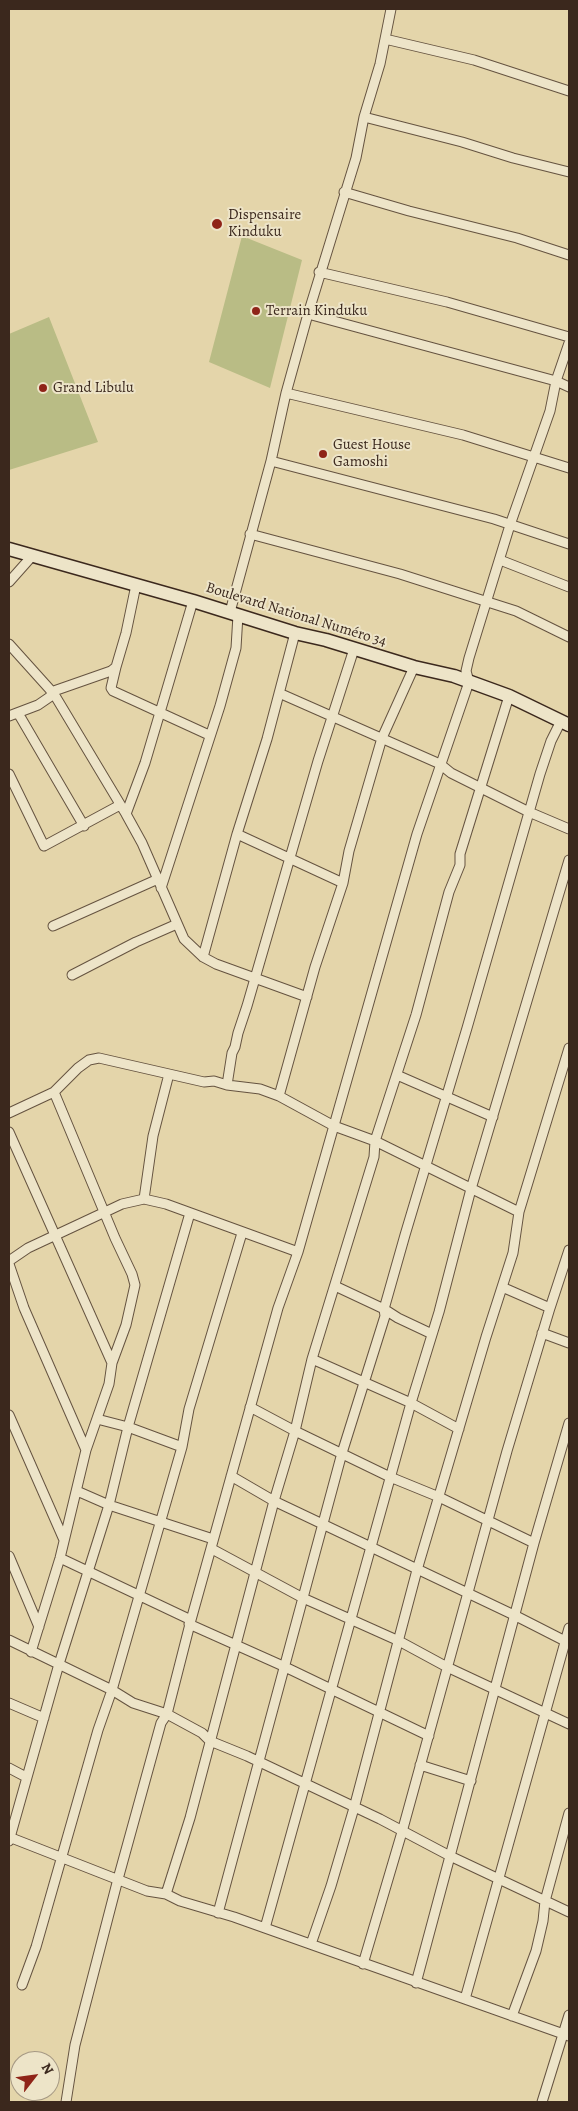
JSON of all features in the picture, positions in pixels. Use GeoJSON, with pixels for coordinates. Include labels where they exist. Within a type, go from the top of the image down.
{"type":"FeatureCollection","features":[{"type":"Feature","properties":{"kind":"main road","name":"Boulevard National Numéro 34"},"geometry":{"type":"LineString","coordinates":[[9,549],[469,682],[509,696],[565,723]]}},
{"type":"Feature","properties":{"kind":"street"},"geometry":{"type":"LineString","coordinates":[[161,888],[209,735],[220,706],[236,648],[234,613],[250,534],[271,461],[286,392],[320,272],[356,158],[364,118],[380,64],[392,9]]}},
{"type":"Feature","properties":{"kind":"street"},"geometry":{"type":"LineString","coordinates":[[385,39],[474,60],[569,92]]}},
{"type":"Feature","properties":{"kind":"street"},"geometry":{"type":"LineString","coordinates":[[364,118],[569,172]]}},
{"type":"Feature","properties":{"kind":"street"},"geometry":{"type":"LineString","coordinates":[[344,192],[409,211],[517,238],[569,256]]}},
{"type":"Feature","properties":{"kind":"street"},"geometry":{"type":"LineString","coordinates":[[320,272],[447,302],[569,337]]}},
{"type":"Feature","properties":{"kind":"street"},"geometry":{"type":"LineString","coordinates":[[308,314],[556,381],[569,387]]}},
{"type":"Feature","properties":{"kind":"street"},"geometry":{"type":"LineString","coordinates":[[66,2102],[75,2045],[118,1879],[161,1723],[167,1714],[190,1622],[278,1308],[298,1252],[353,1053],[417,834],[469,682],[466,672],[469,658],[510,525],[550,411],[556,381],[569,343]]}},
{"type":"Feature","properties":{"kind":"street"},"geometry":{"type":"LineString","coordinates":[[286,392],[414,422],[569,468]]}},
{"type":"Feature","properties":{"kind":"street"},"geometry":{"type":"LineString","coordinates":[[271,461],[494,519],[569,544]]}},
{"type":"Feature","properties":{"kind":"street"},"geometry":{"type":"LineString","coordinates":[[250,534],[400,574],[516,611],[569,637]]}},
{"type":"Feature","properties":{"kind":"street"},"geometry":{"type":"LineString","coordinates":[[9,582],[32,555]]}},
{"type":"Feature","properties":{"kind":"street"},"geometry":{"type":"LineString","coordinates":[[500,560],[569,587]]}},
{"type":"Feature","properties":{"kind":"street"},"geometry":{"type":"LineString","coordinates":[[136,585],[126,633],[111,688],[113,691],[209,735]]}},
{"type":"Feature","properties":{"kind":"street"},"geometry":{"type":"LineString","coordinates":[[126,814],[145,763],[193,601]]}},
{"type":"Feature","properties":{"kind":"street"},"geometry":{"type":"LineString","coordinates":[[203,957],[237,834],[267,739],[295,633]]}},
{"type":"Feature","properties":{"kind":"street"},"geometry":{"type":"LineString","coordinates":[[9,644],[53,693],[126,814],[142,842],[184,939],[203,957],[246,976],[254,977],[307,997]]}},
{"type":"Feature","properties":{"kind":"street"},"geometry":{"type":"LineString","coordinates":[[227,1085],[232,1054],[236,1047],[254,977],[354,649]]}},
{"type":"Feature","properties":{"kind":"street"},"geometry":{"type":"LineString","coordinates":[[9,716],[38,704],[53,693],[116,667]]}},
{"type":"Feature","properties":{"kind":"street"},"geometry":{"type":"LineString","coordinates":[[279,1096],[315,967],[343,883],[349,851],[382,738],[414,667]]}},
{"type":"Feature","properties":{"kind":"street"},"geometry":{"type":"LineString","coordinates":[[279,693],[333,715],[440,764],[451,772],[530,812],[569,829]]}},
{"type":"Feature","properties":{"kind":"street"},"geometry":{"type":"LineString","coordinates":[[166,1894],[190,1818],[235,1644],[295,1431],[312,1360],[374,1157],[375,1140],[416,1015],[449,892],[460,865],[460,854],[509,696]]}},
{"type":"Feature","properties":{"kind":"street"},"geometry":{"type":"LineString","coordinates":[[18,713],[84,826]]}},
{"type":"Feature","properties":{"kind":"street"},"geometry":{"type":"LineString","coordinates":[[218,1912],[322,1524],[363,1382],[385,1316],[384,1309],[425,1166],[548,750],[565,723]]}},
{"type":"Feature","properties":{"kind":"street"},"geometry":{"type":"LineString","coordinates":[[9,774],[44,846],[120,805]]}},
{"type":"Feature","properties":{"kind":"street"},"geometry":{"type":"LineString","coordinates":[[237,834],[343,883]]}},
{"type":"Feature","properties":{"kind":"street"},"geometry":{"type":"LineString","coordinates":[[265,1928],[390,1477],[439,1312],[471,1189],[569,860]]}},
{"type":"Feature","properties":{"kind":"street"},"geometry":{"type":"LineString","coordinates":[[52,926],[158,879]]}},
{"type":"Feature","properties":{"kind":"street"},"geometry":{"type":"LineString","coordinates":[[72,975],[136,942],[177,924]]}},
{"type":"Feature","properties":{"kind":"street"},"geometry":{"type":"LineString","coordinates":[[311,1944],[331,1886],[354,1808],[417,1570],[513,1253],[519,1212],[569,1048]]}},
{"type":"Feature","properties":{"kind":"street"},"geometry":{"type":"LineString","coordinates":[[9,1113],[54,1092],[78,1068],[89,1060],[99,1058],[204,1082],[214,1081],[227,1085],[260,1089],[279,1096],[334,1126],[375,1140],[519,1212]]}},
{"type":"Feature","properties":{"kind":"street"},"geometry":{"type":"LineString","coordinates":[[144,1199],[153,1136],[169,1074]]}},
{"type":"Feature","properties":{"kind":"street"},"geometry":{"type":"LineString","coordinates":[[397,1075],[493,1117]]}},
{"type":"Feature","properties":{"kind":"street"},"geometry":{"type":"LineString","coordinates":[[31,1652],[60,1558],[86,1450],[109,1384],[112,1363],[126,1325],[135,1285],[106,1212],[54,1092]]}},
{"type":"Feature","properties":{"kind":"street"},"geometry":{"type":"LineString","coordinates":[[9,1132],[112,1363]]}},
{"type":"Feature","properties":{"kind":"street"},"geometry":{"type":"LineString","coordinates":[[86,1450],[24,1308],[9,1263],[28,1248],[122,1204],[144,1199],[166,1204],[298,1252]]}},
{"type":"Feature","properties":{"kind":"street"},"geometry":{"type":"LineString","coordinates":[[190,1213],[128,1427],[110,1505],[59,1664],[9,1839],[147,1891],[166,1894],[180,1901],[265,1928],[567,2036]]}},
{"type":"Feature","properties":{"kind":"street"},"geometry":{"type":"LineString","coordinates":[[22,1985],[36,1947],[98,1730],[112,1690],[161,1523],[182,1447],[189,1409],[242,1233]]}},
{"type":"Feature","properties":{"kind":"street"},"geometry":{"type":"LineString","coordinates":[[363,1964],[429,1736],[487,1520],[569,1250]]}},
{"type":"Feature","properties":{"kind":"street"},"geometry":{"type":"LineString","coordinates":[[335,1286],[432,1334]]}},
{"type":"Feature","properties":{"kind":"street"},"geometry":{"type":"LineString","coordinates":[[502,1287],[550,1308]]}},
{"type":"Feature","properties":{"kind":"street"},"geometry":{"type":"LineString","coordinates":[[542,1334],[569,1343]]}},
{"type":"Feature","properties":{"kind":"street"},"geometry":{"type":"LineString","coordinates":[[312,1360],[411,1403],[459,1429]]}},
{"type":"Feature","properties":{"kind":"street"},"geometry":{"type":"LineString","coordinates":[[250,1407],[390,1477],[439,1496],[534,1543]]}},
{"type":"Feature","properties":{"kind":"street"},"geometry":{"type":"LineString","coordinates":[[9,1415],[64,1540]]}},
{"type":"Feature","properties":{"kind":"street"},"geometry":{"type":"LineString","coordinates":[[97,1419],[128,1427],[182,1447]]}},
{"type":"Feature","properties":{"kind":"street"},"geometry":{"type":"LineString","coordinates":[[416,1983],[516,1616],[534,1543],[569,1423]]}},
{"type":"Feature","properties":{"kind":"street"},"geometry":{"type":"LineString","coordinates":[[231,1476],[274,1501],[567,1642]]}},
{"type":"Feature","properties":{"kind":"street"},"geometry":{"type":"LineString","coordinates":[[77,1491],[213,1544],[255,1571],[303,1598],[398,1641],[447,1667],[496,1688],[569,1724]]}},
{"type":"Feature","properties":{"kind":"street"},"geometry":{"type":"LineString","coordinates":[[9,1556],[39,1627]]}},
{"type":"Feature","properties":{"kind":"street"},"geometry":{"type":"LineString","coordinates":[[60,1558],[139,1594],[190,1622],[429,1736]]}},
{"type":"Feature","properties":{"kind":"street"},"geometry":{"type":"LineString","coordinates":[[465,2000],[545,1713],[567,1642],[569,1628]]}},
{"type":"Feature","properties":{"kind":"street"},"geometry":{"type":"LineString","coordinates":[[9,1640],[112,1690],[133,1703],[167,1714],[202,1734],[210,1741],[380,1819],[450,1856],[569,1912]]}},
{"type":"Feature","properties":{"kind":"street"},"geometry":{"type":"LineString","coordinates":[[9,1703],[44,1718]]}},
{"type":"Feature","properties":{"kind":"street"},"geometry":{"type":"LineString","coordinates":[[420,1765],[471,1781]]}},
{"type":"Feature","properties":{"kind":"street"},"geometry":{"type":"LineString","coordinates":[[9,1768],[26,1778]]}},
{"type":"Feature","properties":{"kind":"street"},"geometry":{"type":"LineString","coordinates":[[512,2016],[536,1951],[543,1921],[545,1901],[569,1813]]}},
{"type":"Feature","properties":{"kind":"street"},"geometry":{"type":"LineString","coordinates":[[542,2102],[552,2066],[567,2036],[569,2015]]}},
{"type":"Feature","properties":{"kind":"green space","name":"Terrain Kinduku"},"geometry":{"type":"Polygon","coordinates":[[[242,236],[302,260],[270,388],[209,362],[242,236]]]}},
{"type":"Feature","properties":{"kind":"green space","name":"Grand Libulu"},"geometry":{"type":"Polygon","coordinates":[[[49,317],[98,442],[9,470],[9,334],[49,317]]]}},
{"type":"Feature","properties":{"kind":"place","name":"Dispensaire Kinduku"},"geometry":{"type":"Point","coordinates":[217,224]}},
{"type":"Feature","properties":{"kind":"place","name":"Terrain Kinduku"},"geometry":{"type":"Point","coordinates":[256,311]}},
{"type":"Feature","properties":{"kind":"place","name":"Grand Libulu"},"geometry":{"type":"Point","coordinates":[43,388]}},
{"type":"Feature","properties":{"kind":"place","name":"Guest House Gamoshi"},"geometry":{"type":"Point","coordinates":[323,454]}}]}
